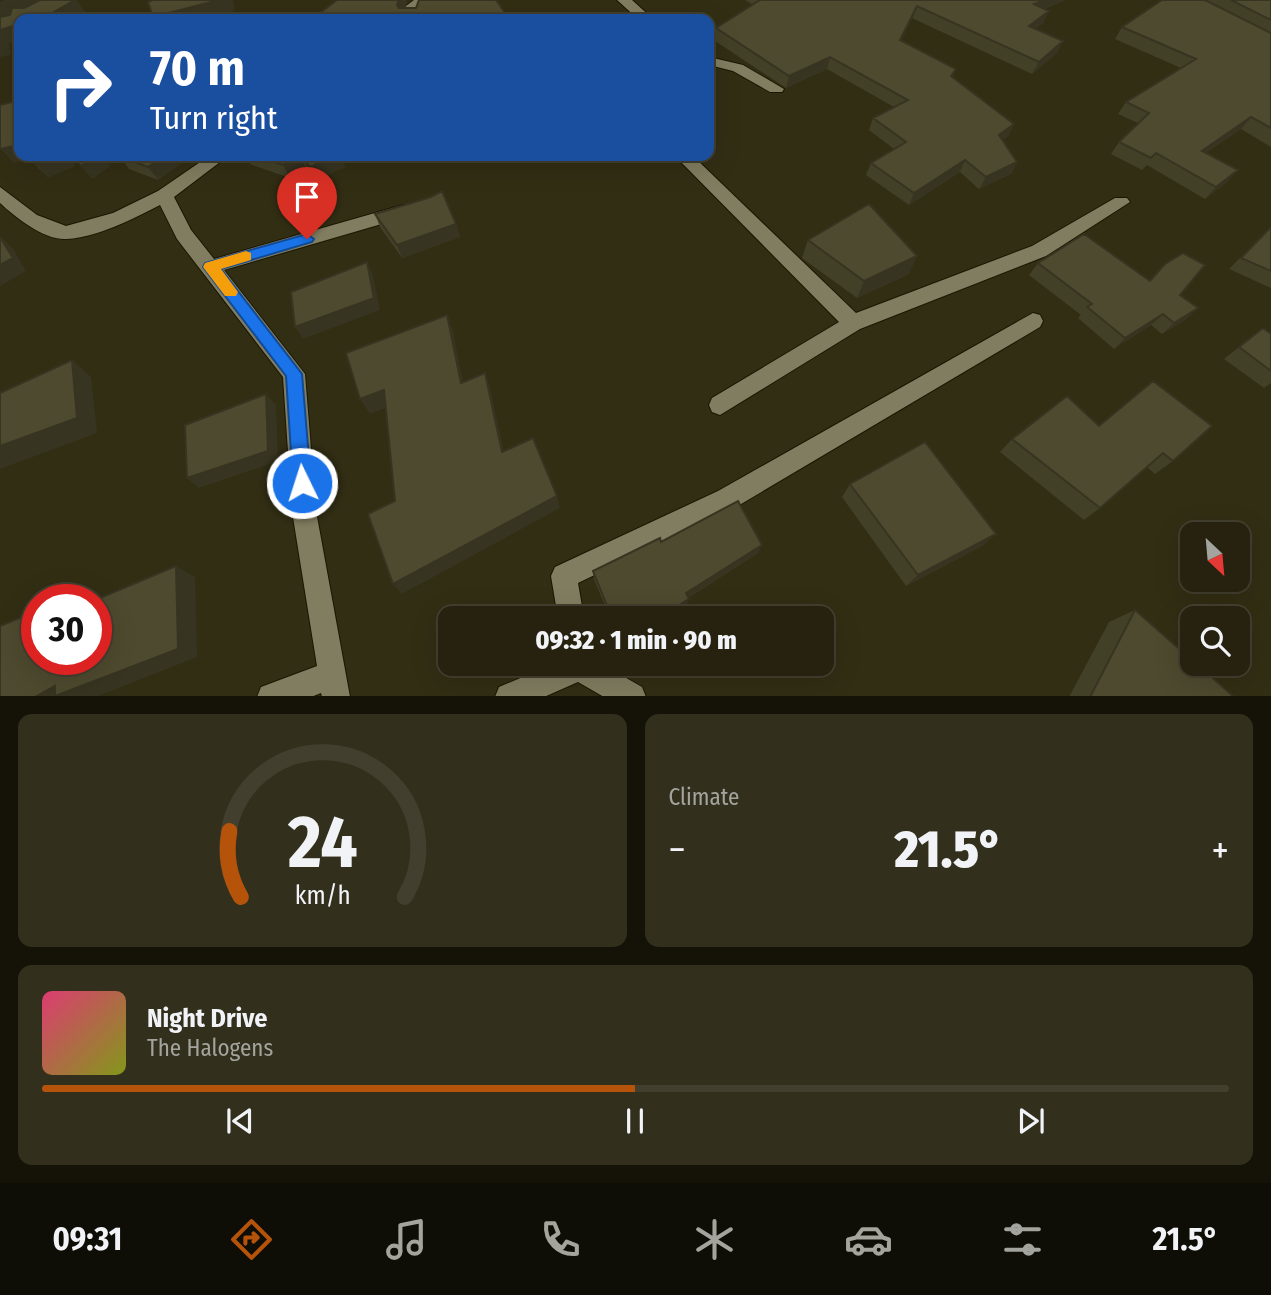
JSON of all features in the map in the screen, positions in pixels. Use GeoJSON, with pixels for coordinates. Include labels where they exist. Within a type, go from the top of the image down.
{"type":"FeatureCollection","features":[{"type":"Feature","properties":{"kind":"street"},"geometry":{"type":"LineString","coordinates":[[413,14],[412,6],[424,0]]}},
{"type":"Feature","properties":{"kind":"street"},"geometry":{"type":"LineString","coordinates":[[624,0],[640,14]]}},
{"type":"Feature","properties":{"kind":"street"},"geometry":{"type":"LineString","coordinates":[[714,62],[738,68],[776,89]]}},
{"type":"Feature","properties":{"kind":"street"},"geometry":{"type":"LineString","coordinates":[[0,194],[30,220],[65,233],[119,218],[164,195],[213,161]]}},
{"type":"Feature","properties":{"kind":"street"},"geometry":{"type":"LineString","coordinates":[[688,161],[853,323]]}},
{"type":"Feature","properties":{"kind":"street"},"geometry":{"type":"LineString","coordinates":[[164,195],[184,234],[294,374],[304,511],[334,686],[271,696]]}},
{"type":"Feature","properties":{"kind":"street"},"geometry":{"type":"LineString","coordinates":[[720,405],[853,323],[1039,251],[1121,202]]}},
{"type":"Feature","properties":{"kind":"street"},"geometry":{"type":"LineString","coordinates":[[210,267],[415,207]]}},
{"type":"Feature","properties":{"kind":"street"},"geometry":{"type":"LineString","coordinates":[[569,606],[564,576],[727,499],[1033,321]]}},
{"type":"Feature","properties":{"kind":"street"},"geometry":{"type":"LineString","coordinates":[[509,696],[555,676]]}},
{"type":"Feature","properties":{"kind":"street"},"geometry":{"type":"LineString","coordinates":[[598,676],[632,696]]}},
{"type":"Feature","properties":{"kind":"building"},"geometry":{"type":"Polygon","coordinates":[[[40,0],[75,0],[50,14],[14,14],[14,26],[0,30],[0,17],[10,15],[12,8],[24,8],[40,0]]]}},
{"type":"Feature","properties":{"kind":"building"},"geometry":{"type":"Polygon","coordinates":[[[219,0],[165,14],[152,14],[148,2],[219,0]]]}},
{"type":"Feature","properties":{"kind":"building"},"geometry":{"type":"Polygon","coordinates":[[[337,0],[399,0],[399,8],[416,8],[419,0],[496,0],[505,13],[502,14],[319,14],[337,0]]]}},
{"type":"Feature","properties":{"kind":"building"},"geometry":{"type":"Polygon","coordinates":[[[760,0],[1044,0],[1034,4],[1049,11],[1029,26],[1063,41],[1039,62],[917,6],[900,40],[956,69],[951,76],[1014,124],[999,135],[1017,162],[986,177],[965,160],[914,193],[871,163],[906,142],[873,118],[908,100],[830,57],[789,76],[716,28],[760,0]]]}},
{"type":"Feature","properties":{"kind":"building"},"geometry":{"type":"Polygon","coordinates":[[[1162,0],[1205,0],[1271,33],[1271,128],[1251,117],[1202,151],[1238,170],[1216,187],[1156,153],[1151,158],[1119,142],[1149,113],[1126,102],[1196,59],[1122,27],[1162,0]]]}},
{"type":"Feature","properties":{"kind":"building"},"geometry":{"type":"Polygon","coordinates":[[[1231,0],[1271,0],[1271,20],[1231,0]]]}},
{"type":"Feature","properties":{"kind":"building"},"geometry":{"type":"Polygon","coordinates":[[[14,101],[14,146],[1,149],[0,147],[0,105],[14,101]]]}},
{"type":"Feature","properties":{"kind":"building"},"geometry":{"type":"Polygon","coordinates":[[[133,161],[157,161],[148,167],[133,161]]]}},
{"type":"Feature","properties":{"kind":"building"},"geometry":{"type":"Polygon","coordinates":[[[271,161],[292,161],[283,165],[271,161]]]}},
{"type":"Feature","properties":{"kind":"building"},"geometry":{"type":"Polygon","coordinates":[[[305,161],[324,161],[310,167],[305,161]]]}},
{"type":"Feature","properties":{"kind":"building"},"geometry":{"type":"Polygon","coordinates":[[[442,191],[456,224],[397,245],[375,214],[431,197],[442,191]]]}},
{"type":"Feature","properties":{"kind":"building"},"geometry":{"type":"Polygon","coordinates":[[[869,204],[917,256],[864,281],[808,240],[869,204]]]}},
{"type":"Feature","properties":{"kind":"building"},"geometry":{"type":"Polygon","coordinates":[[[1271,227],[1271,271],[1241,258],[1271,227]]]}},
{"type":"Feature","properties":{"kind":"building"},"geometry":{"type":"Polygon","coordinates":[[[1084,234],[1150,281],[1165,264],[1183,253],[1205,265],[1180,295],[1198,308],[1174,323],[1163,314],[1125,338],[1087,307],[1092,304],[1038,263],[1084,234]]]}},
{"type":"Feature","properties":{"kind":"building"},"geometry":{"type":"Polygon","coordinates":[[[0,237],[13,258],[0,265],[0,237]]]}},
{"type":"Feature","properties":{"kind":"building"},"geometry":{"type":"Polygon","coordinates":[[[367,262],[374,298],[295,327],[291,292],[367,262]]]}},
{"type":"Feature","properties":{"kind":"building"},"geometry":{"type":"Polygon","coordinates":[[[447,315],[461,383],[485,373],[502,452],[533,438],[557,496],[393,584],[368,514],[395,501],[384,390],[360,399],[346,353],[447,315]]]}},
{"type":"Feature","properties":{"kind":"building"},"geometry":{"type":"Polygon","coordinates":[[[1263,328],[1271,334],[1271,371],[1239,347],[1263,328]]]}},
{"type":"Feature","properties":{"kind":"building"},"geometry":{"type":"Polygon","coordinates":[[[72,360],[77,418],[0,446],[0,393],[72,360]]]}},
{"type":"Feature","properties":{"kind":"building"},"geometry":{"type":"Polygon","coordinates":[[[1153,381],[1212,426],[1173,461],[1163,453],[1100,508],[1012,439],[1067,396],[1099,426],[1153,381]]]}},
{"type":"Feature","properties":{"kind":"building"},"geometry":{"type":"Polygon","coordinates":[[[266,394],[268,451],[187,478],[185,425],[266,394]]]}},
{"type":"Feature","properties":{"kind":"building"},"geometry":{"type":"Polygon","coordinates":[[[925,442],[996,534],[918,575],[850,484],[925,442]]]}},
{"type":"Feature","properties":{"kind":"building"},"geometry":{"type":"Polygon","coordinates":[[[738,501],[762,545],[686,593],[689,599],[677,606],[607,606],[593,571],[660,538],[661,542],[738,501]]]}},
{"type":"Feature","properties":{"kind":"building"},"geometry":{"type":"Polygon","coordinates":[[[176,566],[178,649],[112,674],[112,593],[176,566]]]}},
{"type":"Feature","properties":{"kind":"building"},"geometry":{"type":"Polygon","coordinates":[[[1135,610],[1180,649],[1180,676],[1211,676],[1233,696],[1091,696],[1135,610]]]}},
{"type":"Feature","properties":{"kind":"building"},"geometry":{"type":"Polygon","coordinates":[[[21,617],[21,675],[110,675],[55,696],[55,686],[37,696],[0,696],[0,626],[21,617]]]}},
{"type":"Feature","properties":{"kind":"slow traffic"},"geometry":{"type":"LineString","coordinates":[[230,292],[210,267],[246,256]]}},
{"type":"Feature","properties":{"kind":"route"},"geometry":{"type":"LineString","coordinates":[[302,483],[294,374],[210,267],[307,239]]}}]}
